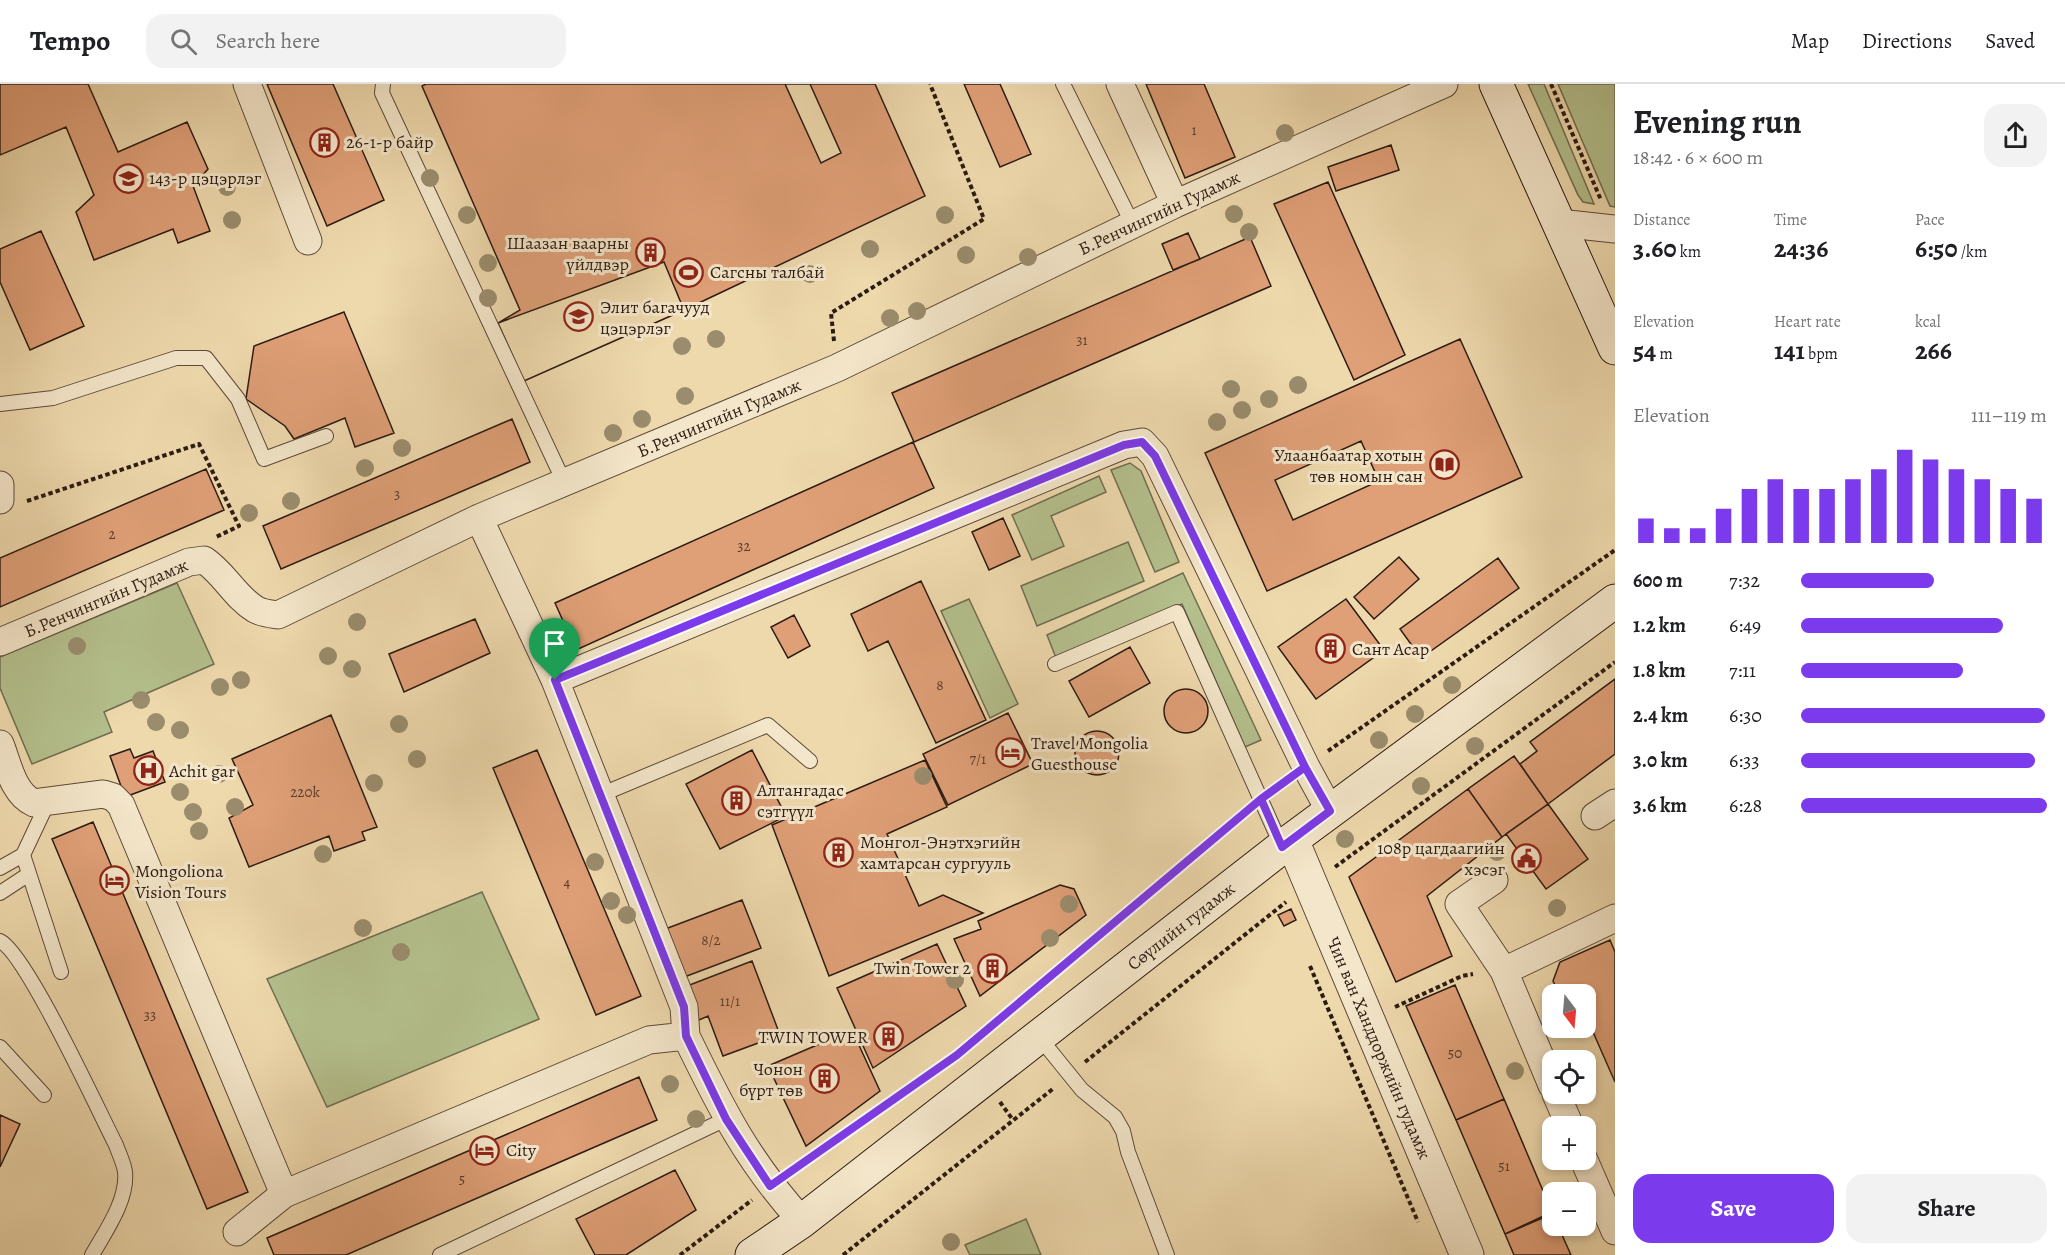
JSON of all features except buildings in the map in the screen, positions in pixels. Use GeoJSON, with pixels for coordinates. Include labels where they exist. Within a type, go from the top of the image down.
{"type":"FeatureCollection","features":[{"type":"Feature","properties":{"kind":"main road"},"geometry":{"type":"LineString","coordinates":[[1496,84],[1615,348]]}},
{"type":"Feature","properties":{"kind":"main road","name":"Сөүлийн гудамж"},"geometry":{"type":"LineString","coordinates":[[752,1255],[802,1221],[1330,811],[1615,601]]}},
{"type":"Feature","properties":{"kind":"main road","name":"Чин ван Ханддоржийн гудамж"},"geometry":{"type":"LineString","coordinates":[[1287,844],[1467,1255]]}},
{"type":"Feature","properties":{"kind":"street"},"geometry":{"type":"LineString","coordinates":[[247,84],[308,241]]}},
{"type":"Feature","properties":{"kind":"street"},"geometry":{"type":"LineString","coordinates":[[1120,84],[1174,204]]}},
{"type":"Feature","properties":{"kind":"street","name":"Б.Ренчингийн Гудамж"},"geometry":{"type":"LineString","coordinates":[[0,642],[189,562],[204,560],[216,567],[256,610],[278,615],[479,518],[837,369],[1174,204],[1444,84]]}},
{"type":"Feature","properties":{"kind":"street"},"geometry":{"type":"LineString","coordinates":[[1559,223],[1615,229]]}},
{"type":"Feature","properties":{"kind":"street"},"geometry":{"type":"LineString","coordinates":[[555,680],[1124,445],[1142,442],[1155,456],[1305,767],[1330,811]]}},
{"type":"Feature","properties":{"kind":"street"},"geometry":{"type":"LineString","coordinates":[[0,485],[11,501]]}},
{"type":"Feature","properties":{"kind":"street"},"geometry":{"type":"LineString","coordinates":[[479,518],[555,680],[684,1007],[686,1036],[726,1119],[770,1186],[802,1221]]}},
{"type":"Feature","properties":{"kind":"street"},"geometry":{"type":"LineString","coordinates":[[0,744],[19,791],[26,799],[34,803],[103,794],[113,797],[121,806],[284,1194]]}},
{"type":"Feature","properties":{"kind":"street"},"geometry":{"type":"LineString","coordinates":[[1494,880],[1459,904],[1504,971],[1542,1061]]}},
{"type":"Feature","properties":{"kind":"street"},"geometry":{"type":"LineString","coordinates":[[1504,971],[1615,918]]}},
{"type":"Feature","properties":{"kind":"street"},"geometry":{"type":"LineString","coordinates":[[237,1232],[284,1194],[649,1040],[686,1036]]}},
{"type":"Feature","properties":{"kind":"street"},"geometry":{"type":"LineString","coordinates":[[1588,1170],[1615,1231]]}},
{"type":"Feature","properties":{"kind":"lane"},"geometry":{"type":"LineString","coordinates":[[383,84],[382,93],[564,482]]}},
{"type":"Feature","properties":{"kind":"lane"},"geometry":{"type":"LineString","coordinates":[[1063,84],[1133,225]]}},
{"type":"Feature","properties":{"kind":"lane"},"geometry":{"type":"LineString","coordinates":[[0,404],[53,398],[176,358],[206,358],[238,399],[264,459],[326,436]]}},
{"type":"Feature","properties":{"kind":"lane"},"geometry":{"type":"LineString","coordinates":[[1055,664],[1177,612],[1261,799],[1287,844]]}},
{"type":"Feature","properties":{"kind":"lane"},"geometry":{"type":"LineString","coordinates":[[600,795],[768,725],[810,760]]}},
{"type":"Feature","properties":{"kind":"lane"},"geometry":{"type":"LineString","coordinates":[[0,868],[22,855],[48,801]]}},
{"type":"Feature","properties":{"kind":"lane"},"geometry":{"type":"LineString","coordinates":[[22,855],[61,972]]}},
{"type":"Feature","properties":{"kind":"lane"},"geometry":{"type":"LineString","coordinates":[[0,893],[29,874]]}},
{"type":"Feature","properties":{"kind":"lane"},"geometry":{"type":"LineString","coordinates":[[0,941],[14,952],[36,987],[116,1145],[125,1170],[125,1186],[108,1226],[92,1255]]}},
{"type":"Feature","properties":{"kind":"lane"},"geometry":{"type":"LineString","coordinates":[[1039,1037],[1082,1090],[1115,1116],[1123,1131],[1128,1152],[1167,1255]]}},
{"type":"Feature","properties":{"kind":"lane"},"geometry":{"type":"LineString","coordinates":[[0,1047],[44,1095]]}},
{"type":"Feature","properties":{"kind":"lane"},"geometry":{"type":"LineString","coordinates":[[440,1255],[726,1119]]}},
{"type":"Feature","properties":{"kind":"path"},"geometry":{"type":"LineString","coordinates":[[837,369],[831,313],[984,219],[930,84]]}},
{"type":"Feature","properties":{"kind":"path"},"geometry":{"type":"LineString","coordinates":[[1551,84],[1615,229]]}},
{"type":"Feature","properties":{"kind":"path"},"geometry":{"type":"LineString","coordinates":[[11,501],[199,444],[239,526],[207,541]]}},
{"type":"Feature","properties":{"kind":"path"},"geometry":{"type":"LineString","coordinates":[[1305,767],[1615,550]]}},
{"type":"Feature","properties":{"kind":"path"},"geometry":{"type":"LineString","coordinates":[[680,1255],[770,1186],[957,1055],[1261,799]]}},
{"type":"Feature","properties":{"kind":"path"},"geometry":{"type":"LineString","coordinates":[[843,1255],[1290,898],[1294,906]]}},
{"type":"Feature","properties":{"kind":"path"},"geometry":{"type":"LineString","coordinates":[[1307,960],[1422,1233]]}},
{"type":"Feature","properties":{"kind":"path"},"geometry":{"type":"LineString","coordinates":[[1391,1009],[1462,976],[1504,971]]}},
{"type":"Feature","properties":{"kind":"green space"},"geometry":{"type":"Polygon","coordinates":[[[1528,84],[1544,84],[1594,204],[1583,202],[1578,195],[1528,84]]]}},
{"type":"Feature","properties":{"kind":"green space"},"geometry":{"type":"Polygon","coordinates":[[[1558,84],[1615,84],[1615,207],[1610,206],[1558,84]]]}},
{"type":"Feature","properties":{"kind":"green space"},"geometry":{"type":"Polygon","coordinates":[[[1130,463],[1141,471],[1179,562],[1155,572],[1111,470],[1130,463]]]}},
{"type":"Feature","properties":{"kind":"green space"},"geometry":{"type":"Polygon","coordinates":[[[1099,476],[1106,492],[1051,516],[1064,546],[1032,560],[1012,515],[1099,476]]]}},
{"type":"Feature","properties":{"kind":"green space"},"geometry":{"type":"Polygon","coordinates":[[[1128,542],[1144,581],[1037,626],[1021,586],[1128,542]]]}},
{"type":"Feature","properties":{"kind":"green space"},"geometry":{"type":"Polygon","coordinates":[[[1183,573],[1261,740],[1245,747],[1182,604],[1056,658],[1047,635],[1183,573]]]}},
{"type":"Feature","properties":{"kind":"green space"},"geometry":{"type":"Polygon","coordinates":[[[177,583],[214,664],[104,712],[112,732],[32,764],[0,688],[0,657],[177,583]]]}},
{"type":"Feature","properties":{"kind":"green space"},"geometry":{"type":"Polygon","coordinates":[[[969,599],[1018,704],[990,718],[941,611],[969,599]]]}},
{"type":"Feature","properties":{"kind":"green space"},"geometry":{"type":"Polygon","coordinates":[[[482,892],[539,1019],[327,1107],[267,979],[482,892]]]}},
{"type":"Feature","properties":{"kind":"green space"},"geometry":{"type":"Polygon","coordinates":[[[1026,1219],[1041,1255],[970,1255],[965,1245],[1026,1219]]]}},
{"type":"Feature","properties":{"kind":"place","name":"26-1-р байр"},"geometry":{"type":"Point","coordinates":[325,142]}},
{"type":"Feature","properties":{"kind":"place","name":"143-р цэцэрлэг"},"geometry":{"type":"Point","coordinates":[128,178]}},
{"type":"Feature","properties":{"kind":"place","name":"Шаазан ваарны үйлдвэр"},"geometry":{"type":"Point","coordinates":[650,253]}},
{"type":"Feature","properties":{"kind":"place","name":"Сагсны талбай"},"geometry":{"type":"Point","coordinates":[689,272]}},
{"type":"Feature","properties":{"kind":"place","name":"Элит багачууд цэцэрлэг"},"geometry":{"type":"Point","coordinates":[579,317]}},
{"type":"Feature","properties":{"kind":"place","name":"Улаанбаатар хотын төв номын сан"},"geometry":{"type":"Point","coordinates":[1444,465]}},
{"type":"Feature","properties":{"kind":"place","name":"Сант Асар"},"geometry":{"type":"Point","coordinates":[1331,649]}},
{"type":"Feature","properties":{"kind":"place","name":"Travel Mongolia Guesthouse"},"geometry":{"type":"Point","coordinates":[1010,753]}},
{"type":"Feature","properties":{"kind":"place","name":"Achit gar"},"geometry":{"type":"Point","coordinates":[148,771]}},
{"type":"Feature","properties":{"kind":"place","name":"Алтангадас сэтгүүл"},"geometry":{"type":"Point","coordinates":[736,800]}},
{"type":"Feature","properties":{"kind":"place","name":"Монгол-Энэтхэгийн хамтарсан сургууль"},"geometry":{"type":"Point","coordinates":[839,852]}},
{"type":"Feature","properties":{"kind":"place","name":"108р цагдаагийн хэсэг"},"geometry":{"type":"Point","coordinates":[1526,858]}},
{"type":"Feature","properties":{"kind":"place","name":"Mongoliona Vision Tours"},"geometry":{"type":"Point","coordinates":[114,881]}},
{"type":"Feature","properties":{"kind":"place","name":"Twin Tower 2"},"geometry":{"type":"Point","coordinates":[992,968]}},
{"type":"Feature","properties":{"kind":"place","name":"TWIN TOWER"},"geometry":{"type":"Point","coordinates":[889,1037]}},
{"type":"Feature","properties":{"kind":"place","name":"Чонон бүрт төв"},"geometry":{"type":"Point","coordinates":[824,1079]}},
{"type":"Feature","properties":{"kind":"place","name":"City"},"geometry":{"type":"Point","coordinates":[485,1150]}},
{"type":"Feature","properties":{"kind":"route"},"geometry":{"type":"LineString","coordinates":[[555,680],[684,1007],[686,1036],[726,1119],[770,1186],[957,1055],[1261,799],[1305,767],[1330,811],[1282,847],[1261,799],[1305,767],[1155,456],[1142,442],[1124,445],[555,680]]}}]}
